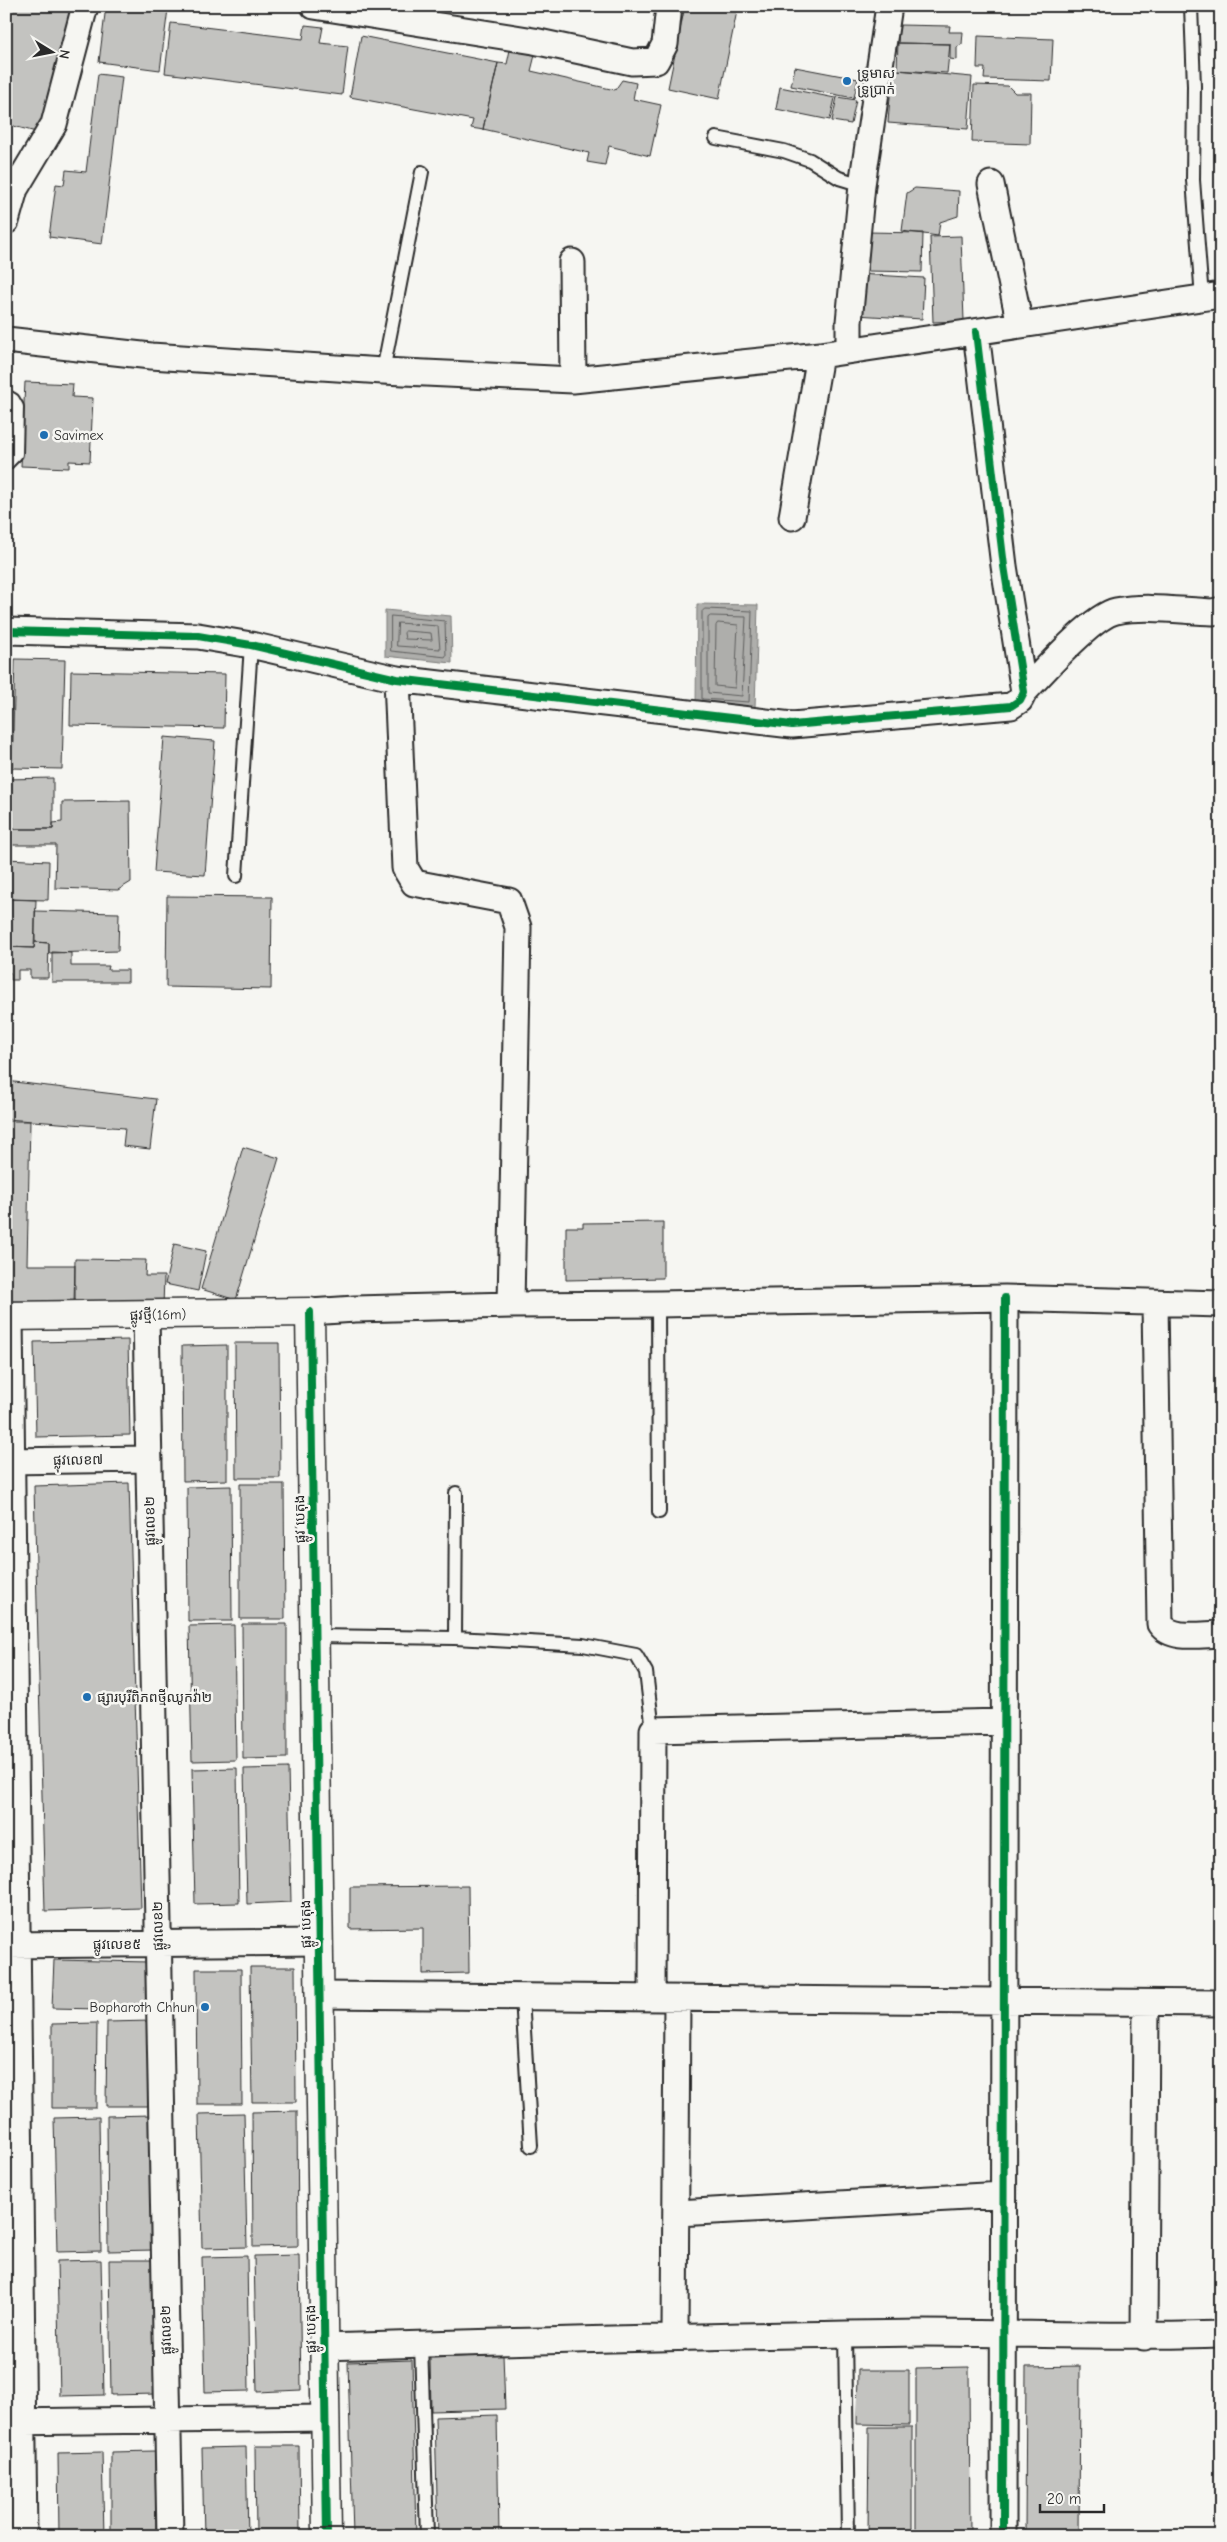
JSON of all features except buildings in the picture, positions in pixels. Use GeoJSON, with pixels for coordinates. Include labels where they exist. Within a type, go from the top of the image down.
{"type":"FeatureCollection","features":[{"type":"Feature","properties":{"kind":"street"},"geometry":{"type":"LineString","coordinates":[[6,221],[11,182],[54,124],[84,6]]}},
{"type":"Feature","properties":{"kind":"street"},"geometry":{"type":"LineString","coordinates":[[314,6],[534,41],[632,62],[656,61],[665,44],[669,6]]}},
{"type":"Feature","properties":{"kind":"street"},"geometry":{"type":"LineString","coordinates":[[849,349],[848,322],[862,185],[889,6]]}},
{"type":"Feature","properties":{"kind":"street"},"geometry":{"type":"LineString","coordinates":[[992,184],[1020,325]]}},
{"type":"Feature","properties":{"kind":"street"},"geometry":{"type":"LineString","coordinates":[[572,262],[573,380]]}},
{"type":"Feature","properties":{"kind":"street"},"geometry":{"type":"LineString","coordinates":[[6,340],[151,356],[383,371],[573,380],[820,355],[849,349],[976,332],[1211,296]]}},
{"type":"Feature","properties":{"kind":"street"},"geometry":{"type":"LineString","coordinates":[[976,332],[1004,566],[1024,692]]}},
{"type":"Feature","properties":{"kind":"street"},"geometry":{"type":"LineString","coordinates":[[792,517],[820,355]]}},
{"type":"Feature","properties":{"kind":"street"},"geometry":{"type":"LineString","coordinates":[[6,631],[198,636],[250,645],[397,679],[792,725],[1012,706],[1020,700],[1024,692],[1081,633],[1114,611],[1213,612],[1221,610]]}},
{"type":"Feature","properties":{"kind":"street"},"geometry":{"type":"LineString","coordinates":[[397,679],[405,868],[414,883],[509,901],[518,927],[511,1304]]}},
{"type":"Feature","properties":{"kind":"street"},"geometry":{"type":"LineString","coordinates":[[310,1312],[511,1304],[658,1304],[1004,1298],[1221,1304]]}},
{"type":"Feature","properties":{"kind":"street"},"geometry":{"type":"LineString","coordinates":[[1003,2536],[1004,1298]]}},
{"type":"Feature","properties":{"kind":"street"},"geometry":{"type":"LineString","coordinates":[[1154,1303],[1160,1624],[1166,1632],[1174,1634],[1221,1634]]}},
{"type":"Feature","properties":{"kind":"street","name":"ផ្លូវថ្មី(16m)"},"geometry":{"type":"LineString","coordinates":[[8,1316],[310,1312]]}},
{"type":"Feature","properties":{"kind":"street","name":"ផ្លូវ បេតុង"},"geometry":{"type":"LineString","coordinates":[[310,1312],[326,2536]]}},
{"type":"Feature","properties":{"kind":"street","name":"ផ្លូវលេខ២"},"geometry":{"type":"LineString","coordinates":[[146,1315],[170,2536]]}},
{"type":"Feature","properties":{"kind":"street"},"geometry":{"type":"LineString","coordinates":[[8,1316],[14,2421],[24,2536]]}},
{"type":"Feature","properties":{"kind":"street","name":"ផ្លុវលេខ៧"},"geometry":{"type":"LineString","coordinates":[[9,1461],[149,1459]]}},
{"type":"Feature","properties":{"kind":"street"},"geometry":{"type":"LineString","coordinates":[[652,1998],[653,1730],[1004,1722]]}},
{"type":"Feature","properties":{"kind":"street","name":"ផ្លូវលេខ៥"},"geometry":{"type":"LineString","coordinates":[[12,1945],[318,1942]]}},
{"type":"Feature","properties":{"kind":"street"},"geometry":{"type":"LineString","coordinates":[[319,1995],[1221,2004]]}},
{"type":"Feature","properties":{"kind":"street"},"geometry":{"type":"LineString","coordinates":[[675,2335],[677,1999]]}},
{"type":"Feature","properties":{"kind":"street"},"geometry":{"type":"LineString","coordinates":[[1144,2337],[1146,2004]]}},
{"type":"Feature","properties":{"kind":"street"},"geometry":{"type":"LineString","coordinates":[[677,2213],[1003,2195]]}},
{"type":"Feature","properties":{"kind":"street"},"geometry":{"type":"LineString","coordinates":[[324,2347],[675,2335],[1003,2333],[1144,2337],[1221,2334]]}},
{"type":"Feature","properties":{"kind":"street"},"geometry":{"type":"LineString","coordinates":[[14,2421],[325,2418]]}},
{"type":"Feature","properties":{"kind":"lane"},"geometry":{"type":"LineString","coordinates":[[1191,6],[1193,180],[1211,296]]}},
{"type":"Feature","properties":{"kind":"lane"},"geometry":{"type":"LineString","coordinates":[[716,138],[792,154],[810,160],[839,178],[862,185]]}},
{"type":"Feature","properties":{"kind":"lane"},"geometry":{"type":"LineString","coordinates":[[383,371],[422,172]]}},
{"type":"Feature","properties":{"kind":"lane"},"geometry":{"type":"LineString","coordinates":[[6,396],[13,400],[17,407],[16,454],[6,464]]}},
{"type":"Feature","properties":{"kind":"lane"},"geometry":{"type":"LineString","coordinates":[[236,876],[250,645]]}},
{"type":"Feature","properties":{"kind":"lane"},"geometry":{"type":"LineString","coordinates":[[658,1304],[659,1512]]}},
{"type":"Feature","properties":{"kind":"lane"},"geometry":{"type":"LineString","coordinates":[[455,1638],[456,1493]]}},
{"type":"Feature","properties":{"kind":"lane"},"geometry":{"type":"LineString","coordinates":[[314,1636],[455,1638],[583,1645],[636,1655],[646,1672],[653,1730]]}},
{"type":"Feature","properties":{"kind":"lane"},"geometry":{"type":"LineString","coordinates":[[522,1997],[531,2146]]}},
{"type":"Feature","properties":{"kind":"lane"},"geometry":{"type":"LineString","coordinates":[[845,2334],[848,2536]]}},
{"type":"Feature","properties":{"kind":"lane"},"geometry":{"type":"LineString","coordinates":[[421,2344],[427,2536]]}},
{"type":"Feature","properties":{"kind":"water"},"geometry":{"type":"Polygon","coordinates":[[[697,604],[758,605],[755,708],[696,705],[697,604]]]}},
{"type":"Feature","properties":{"kind":"water"},"geometry":{"type":"Polygon","coordinates":[[[385,610],[451,616],[452,663],[385,656],[385,610]]]}},
{"type":"Feature","properties":{"kind":"cycle path"},"geometry":{"type":"LineString","coordinates":[[6,631],[198,636],[251,645],[397,679],[792,725],[1011,706],[1020,700],[1024,692],[1004,566],[976,332]]}},
{"type":"Feature","properties":{"kind":"cycle path"},"geometry":{"type":"LineString","coordinates":[[1003,2536],[1005,1298]]}},
{"type":"Feature","properties":{"kind":"cycle path"},"geometry":{"type":"LineString","coordinates":[[310,1312],[327,2536]]}},
{"type":"Feature","properties":{"kind":"place","name":"ទ្រូមាស ទ្រូប្រាក់"},"geometry":{"type":"Point","coordinates":[847,81]}},
{"type":"Feature","properties":{"kind":"place","name":"Savimex"},"geometry":{"type":"Point","coordinates":[44,435]}},
{"type":"Feature","properties":{"kind":"place","name":"ផ្សារបុរីពិភពថ្មីឈូកវ៉ា២"},"geometry":{"type":"Point","coordinates":[87,1697]}},
{"type":"Feature","properties":{"kind":"place","name":"Bopharoth Chhun"},"geometry":{"type":"Point","coordinates":[205,2007]}}]}
